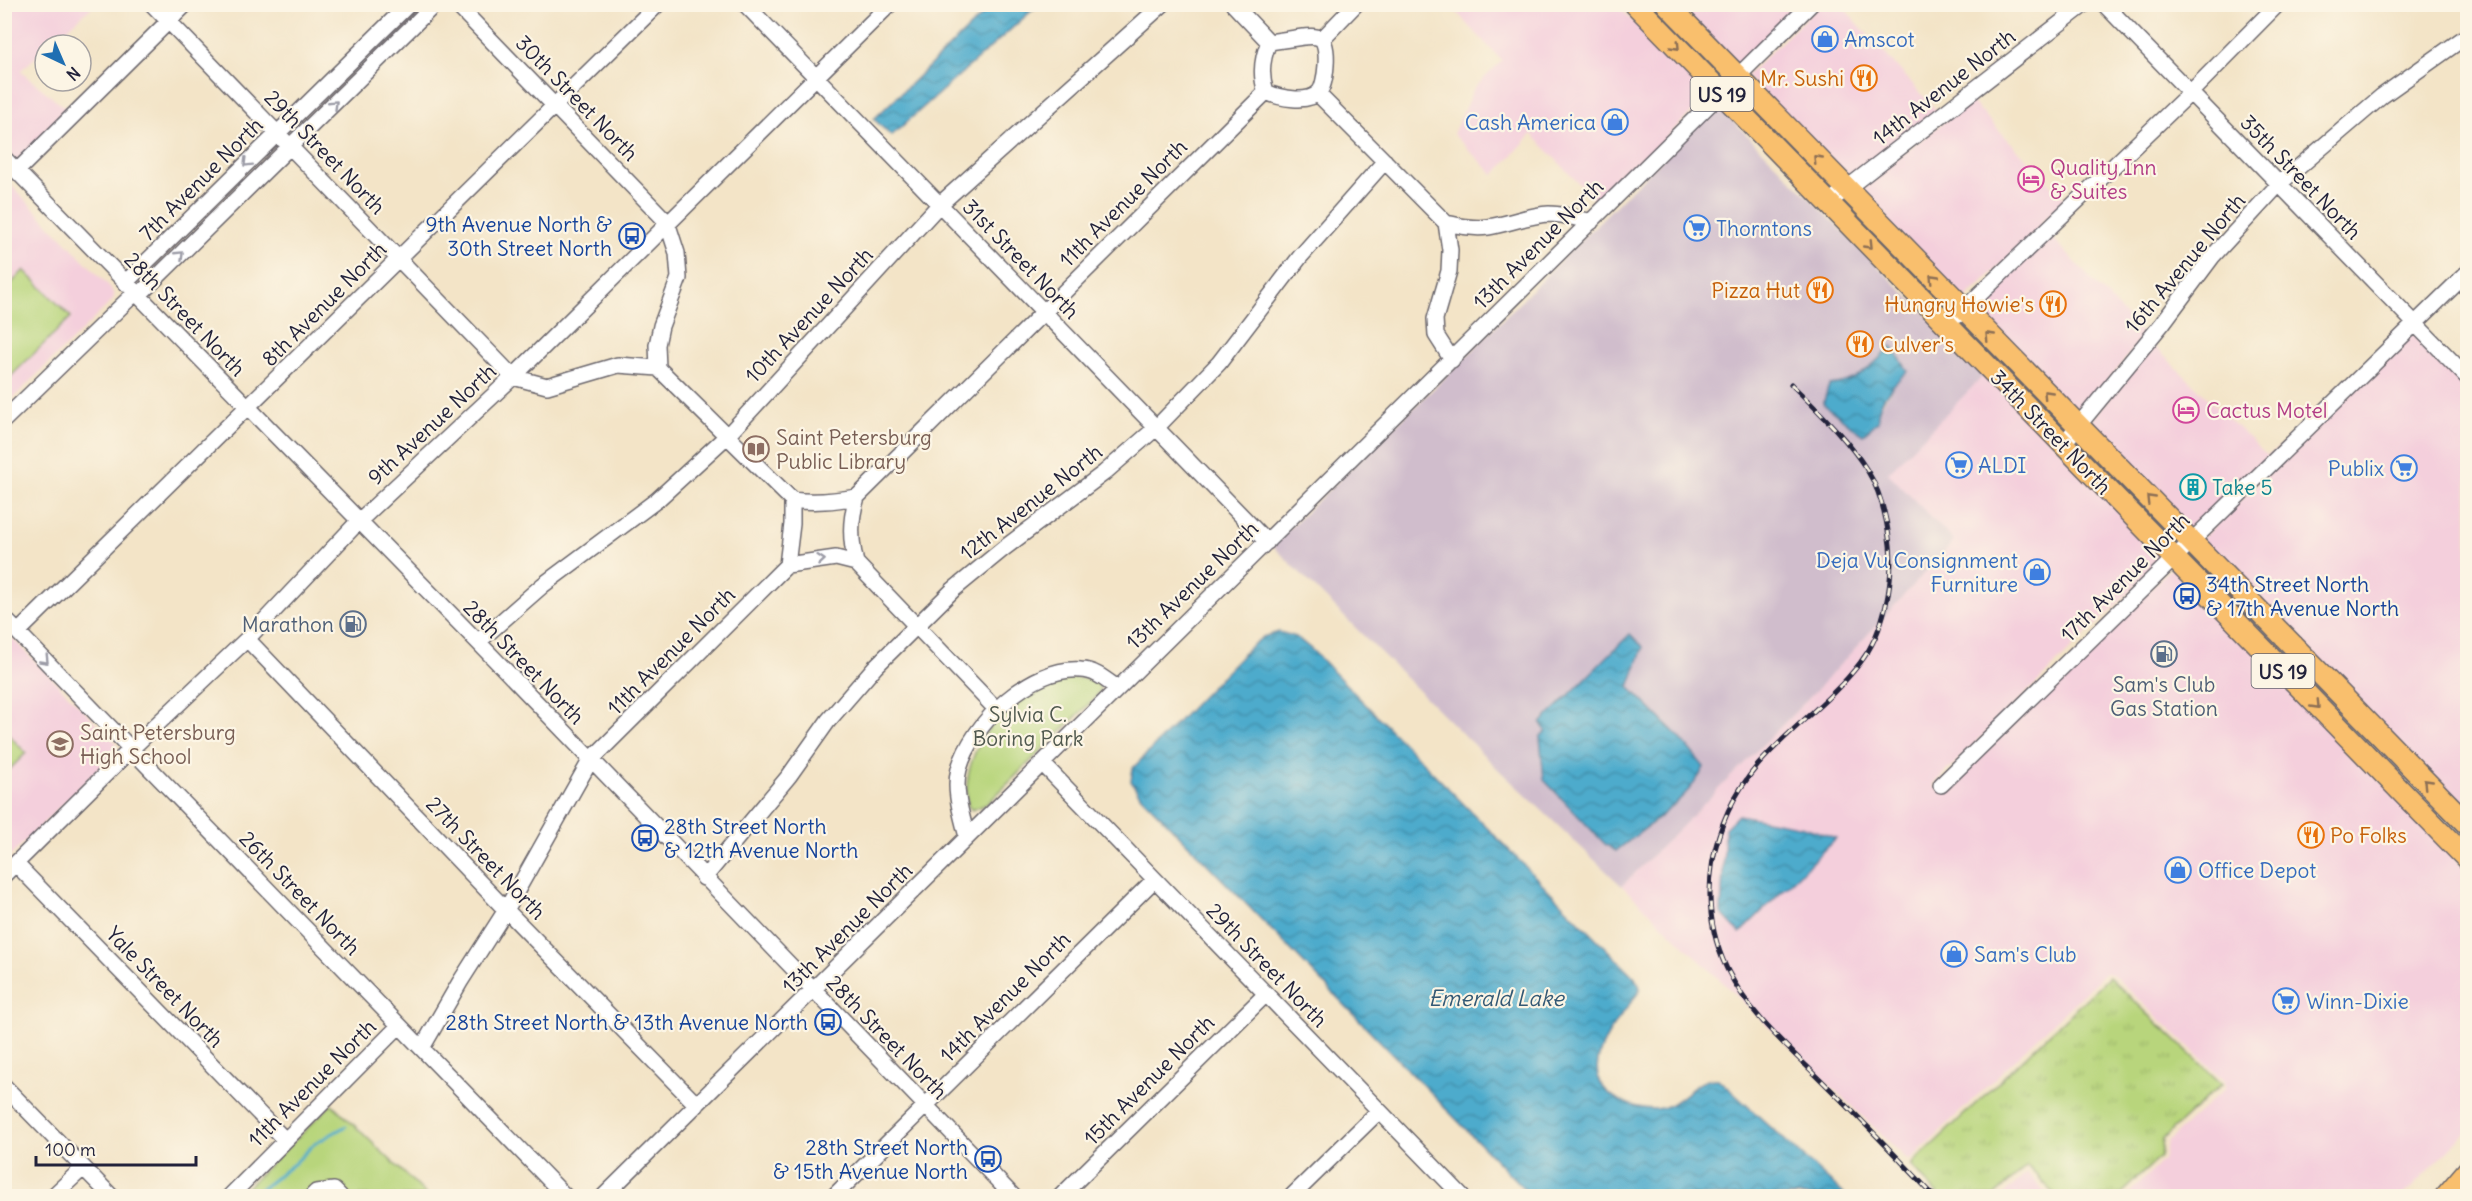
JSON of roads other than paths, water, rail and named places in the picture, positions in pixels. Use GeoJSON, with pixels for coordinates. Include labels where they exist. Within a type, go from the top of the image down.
{"type":"FeatureCollection","features":[{"type":"Feature","properties":{"kind":"highway","name":"34th Street North"},"geometry":{"type":"LineString","coordinates":[[1635,4],[2173,558],[2458,836],[2468,860]]}},
{"type":"Feature","properties":{"kind":"highway","name":"34th Street North"},"geometry":{"type":"LineString","coordinates":[[1667,4],[2468,825]]}},
{"type":"Feature","properties":{"kind":"main road"},"geometry":{"type":"LineString","coordinates":[[2444,1197],[2468,1168]]}},
{"type":"Feature","properties":{"kind":"main road"},"geometry":{"type":"LineString","coordinates":[[2460,1197],[2468,1190]]}},
{"type":"Feature","properties":{"kind":"street","name":"29th Street North"},"geometry":{"type":"LineString","coordinates":[[152,4],[513,377]]}},
{"type":"Feature","properties":{"kind":"street"},"geometry":{"type":"LineString","coordinates":[[17,171],[186,4]]}},
{"type":"Feature","properties":{"kind":"street","name":"7th Avenue North"},"geometry":{"type":"LineString","coordinates":[[4,420],[133,290],[277,133],[409,4]]}},
{"type":"Feature","properties":{"kind":"street","name":"7th Avenue North"},"geometry":{"type":"LineString","coordinates":[[133,290],[290,147],[435,4]]}},
{"type":"Feature","properties":{"kind":"street","name":"30th Street North"},"geometry":{"type":"LineString","coordinates":[[456,4],[667,222]]}},
{"type":"Feature","properties":{"kind":"street","name":"8th Avenue North"},"geometry":{"type":"LineString","coordinates":[[18,632],[658,4]]}},
{"type":"Feature","properties":{"kind":"street","name":"31st Street North"},"geometry":{"type":"LineString","coordinates":[[745,4],[1266,542]]}},
{"type":"Feature","properties":{"kind":"street","name":"9th Avenue North"},"geometry":{"type":"LineString","coordinates":[[10,870],[131,749],[247,639],[358,522],[513,377],[667,222],[890,4]]}},
{"type":"Feature","properties":{"kind":"street","name":"10th Avenue North"},"geometry":{"type":"LineString","coordinates":[[478,642],[543,585],[657,500],[729,435],[939,205],[1163,4]]}},
{"type":"Feature","properties":{"kind":"street"},"geometry":{"type":"LineString","coordinates":[[1233,4],[1269,42]]}},
{"type":"Feature","properties":{"kind":"street"},"geometry":{"type":"LineString","coordinates":[[1322,39],[1356,4]]}},
{"type":"Feature","properties":{"kind":"street","name":"13th Avenue North"},"geometry":{"type":"LineString","coordinates":[[604,1197],[814,992],[1117,688],[1811,4]]}},
{"type":"Feature","properties":{"kind":"street","name":"14th Avenue North"},"geometry":{"type":"LineString","coordinates":[[1828,203],[2085,4]]}},
{"type":"Feature","properties":{"kind":"street","name":"35th Street North"},"geometry":{"type":"LineString","coordinates":[[2104,4],[2468,378]]}},
{"type":"Feature","properties":{"kind":"street"},"geometry":{"type":"LineString","coordinates":[[1947,325],[2190,93],[2278,4]]}},
{"type":"Feature","properties":{"kind":"street","name":"16th Avenue North"},"geometry":{"type":"LineString","coordinates":[[2063,444],[2162,324],[2212,257],[2279,184],[2382,96],[2468,35]]}},
{"type":"Feature","properties":{"kind":"street"},"geometry":{"type":"LineString","coordinates":[[1269,42],[1293,38],[1322,39]]}},
{"type":"Feature","properties":{"kind":"street"},"geometry":{"type":"LineString","coordinates":[[1269,42],[1262,67],[1266,92],[1274,96],[1294,99],[1310,98],[1323,88],[1326,54],[1322,39]]}},
{"type":"Feature","properties":{"kind":"street","name":"11th Avenue North"},"geometry":{"type":"LineString","coordinates":[[856,497],[1266,92]]}},
{"type":"Feature","properties":{"kind":"street"},"geometry":{"type":"LineString","coordinates":[[1318,94],[1446,224],[1450,250],[1449,271],[1435,319],[1436,335],[1452,360]]}},
{"type":"Feature","properties":{"kind":"street","name":"28th Street North"},"geometry":{"type":"LineString","coordinates":[[4,158],[478,642],[590,761],[1013,1197]]}},
{"type":"Feature","properties":{"kind":"street","name":"12th Avenue North"},"geometry":{"type":"LineString","coordinates":[[704,878],[782,784],[828,721],[875,667],[915,626],[970,577],[1104,473],[1156,428],[1219,363],[1300,257],[1384,161]]}},
{"type":"Feature","properties":{"kind":"street"},"geometry":{"type":"LineString","coordinates":[[1446,224],[1471,228],[1489,227],[1549,214],[1570,216],[1591,222]]}},
{"type":"Feature","properties":{"kind":"street"},"geometry":{"type":"LineString","coordinates":[[658,368],[657,345],[661,326],[680,278],[678,253],[667,222]]}},
{"type":"Feature","properties":{"kind":"street","name":"17th Avenue North"},"geometry":{"type":"LineString","coordinates":[[1941,785],[2468,272]]}},
{"type":"Feature","properties":{"kind":"street"},"geometry":{"type":"LineString","coordinates":[[513,377],[547,386],[618,365],[658,368],[729,435],[792,500],[812,503],[856,497],[851,517],[851,542],[856,563],[996,709]]}},
{"type":"Feature","properties":{"kind":"street"},"geometry":{"type":"LineString","coordinates":[[792,500],[792,524],[787,565],[836,558],[856,563]]}},
{"type":"Feature","properties":{"kind":"street","name":"11th Avenue North"},"geometry":{"type":"LineString","coordinates":[[422,1048],[460,982],[506,910],[590,761],[787,565]]}},
{"type":"Feature","properties":{"kind":"street","name":"26th Street North"},"geometry":{"type":"LineString","coordinates":[[4,618],[565,1197]]}},
{"type":"Feature","properties":{"kind":"street","name":"27th Street North"},"geometry":{"type":"LineString","coordinates":[[247,639],[506,910],[698,1105]]}},
{"type":"Feature","properties":{"kind":"street"},"geometry":{"type":"LineString","coordinates":[[967,837],[958,793],[958,771],[966,748],[996,709],[1025,688],[1046,677],[1066,671],[1082,669],[1100,675],[1117,688]]}},
{"type":"Feature","properties":{"kind":"street","name":"29th Street North"},"geometry":{"type":"LineString","coordinates":[[1042,763],[1462,1197]]}},
{"type":"Feature","properties":{"kind":"street","name":"Yale Street North"},"geometry":{"type":"LineString","coordinates":[[10,870],[284,1139]]}},
{"type":"Feature","properties":{"kind":"street","name":"14th Avenue North"},"geometry":{"type":"LineString","coordinates":[[834,1197],[1155,880]]}},
{"type":"Feature","properties":{"kind":"street","name":"15th Avenue North"},"geometry":{"type":"LineString","coordinates":[[1061,1197],[1266,994]]}},
{"type":"Feature","properties":{"kind":"street","name":"11th Avenue North"},"geometry":{"type":"LineString","coordinates":[[230,1197],[284,1139],[399,1026]]}},
{"type":"Feature","properties":{"kind":"street"},"geometry":{"type":"LineString","coordinates":[[4,1086],[111,1197]]}},
{"type":"Feature","properties":{"kind":"street"},"geometry":{"type":"LineString","coordinates":[[1292,1197],[1379,1111]]}},
{"type":"Feature","properties":{"kind":"street"},"geometry":{"type":"LineString","coordinates":[[53,1197],[82,1168]]}},
{"type":"Feature","properties":{"kind":"street"},"geometry":{"type":"LineString","coordinates":[[312,1197],[316,1192],[334,1190],[340,1197]]}},
{"type":"Feature","properties":{"kind":"water"},"geometry":{"type":"Polygon","coordinates":[[[993,5],[1038,5],[891,136],[874,119],[993,5]]]}},
{"type":"Feature","properties":{"kind":"water"},"geometry":{"type":"Polygon","coordinates":[[[1892,346],[1908,371],[1887,393],[1880,407],[1878,421],[1863,435],[1823,404],[1829,385],[1839,384],[1856,377],[1892,346]]]}},
{"type":"Feature","properties":{"kind":"water","name":"Emerald Lake"},"geometry":{"type":"Polygon","coordinates":[[[1279,632],[1296,637],[1311,649],[1637,980],[1640,988],[1638,993],[1609,1033],[1602,1048],[1598,1063],[1598,1077],[1606,1090],[1631,1105],[1656,1109],[1676,1101],[1702,1082],[1718,1079],[1846,1196],[1531,1196],[1140,795],[1131,781],[1133,768],[1249,648],[1263,637],[1279,632]]]}},
{"type":"Feature","properties":{"kind":"water"},"geometry":{"type":"Polygon","coordinates":[[[1630,634],[1643,647],[1629,687],[1681,739],[1704,767],[1688,791],[1677,802],[1616,851],[1605,844],[1544,780],[1540,737],[1546,731],[1541,723],[1630,634]]]}},
{"type":"Feature","properties":{"kind":"water"},"geometry":{"type":"Polygon","coordinates":[[[1738,815],[1804,827],[1836,838],[1740,933],[1721,913],[1725,828],[1738,815]]]}},
{"type":"Feature","properties":{"kind":"waterway"},"geometry":{"type":"LineString","coordinates":[[252,1196],[295,1163],[314,1144],[346,1126]]}},
{"type":"Feature","properties":{"kind":"railway"},"geometry":{"type":"LineString","coordinates":[[1791,384],[1850,446],[1876,487],[1885,516],[1890,545],[1889,591],[1875,637],[1860,663],[1849,677],[1758,765],[1728,811],[1712,863],[1710,890],[1712,917],[1717,943],[1727,969],[1747,1002],[1786,1046],[1934,1196]]}},
{"type":"Feature","properties":{"kind":"place","name":"Amscot"},"geometry":{"type":"Point","coordinates":[1825,39]}},
{"type":"Feature","properties":{"kind":"place","name":"Mr. Sushi"},"geometry":{"type":"Point","coordinates":[1864,78]}},
{"type":"Feature","properties":{"kind":"place","name":"Cash America"},"geometry":{"type":"Point","coordinates":[1615,122]}},
{"type":"Feature","properties":{"kind":"place","name":"Quality Inn & Suites"},"geometry":{"type":"Point","coordinates":[2031,179]}},
{"type":"Feature","properties":{"kind":"place","name":"Thorntons"},"geometry":{"type":"Point","coordinates":[1697,228]}},
{"type":"Feature","properties":{"kind":"place","name":"9th Avenue North & 30th Street North"},"geometry":{"type":"Point","coordinates":[632,236]}},
{"type":"Feature","properties":{"kind":"place","name":"Pizza Hut"},"geometry":{"type":"Point","coordinates":[1820,290]}},
{"type":"Feature","properties":{"kind":"place","name":"Hungry Howie's"},"geometry":{"type":"Point","coordinates":[2053,304]}},
{"type":"Feature","properties":{"kind":"place","name":"Culver's"},"geometry":{"type":"Point","coordinates":[1860,344]}},
{"type":"Feature","properties":{"kind":"place","name":"Cactus Motel"},"geometry":{"type":"Point","coordinates":[2186,410]}},
{"type":"Feature","properties":{"kind":"place","name":"Saint Petersburg Public Library"},"geometry":{"type":"Point","coordinates":[756,449]}},
{"type":"Feature","properties":{"kind":"place","name":"ALDI"},"geometry":{"type":"Point","coordinates":[1959,465]}},
{"type":"Feature","properties":{"kind":"place","name":"Publix"},"geometry":{"type":"Point","coordinates":[2404,468]}},
{"type":"Feature","properties":{"kind":"place","name":"Take 5"},"geometry":{"type":"Point","coordinates":[2193,487]}},
{"type":"Feature","properties":{"kind":"place","name":"Deja Vu Consignment Furniture"},"geometry":{"type":"Point","coordinates":[2037,572]}},
{"type":"Feature","properties":{"kind":"place","name":"34th Street North & 17th Avenue North"},"geometry":{"type":"Point","coordinates":[2187,596]}},
{"type":"Feature","properties":{"kind":"place","name":"Marathon"},"geometry":{"type":"Point","coordinates":[353,624]}},
{"type":"Feature","properties":{"kind":"place","name":"Sam's Club Gas Station"},"geometry":{"type":"Point","coordinates":[2164,654]}},
{"type":"Feature","properties":{"kind":"place","name":"Saint Petersburg High School"},"geometry":{"type":"Point","coordinates":[60,744]}},
{"type":"Feature","properties":{"kind":"place","name":"Po Folks"},"geometry":{"type":"Point","coordinates":[2311,835]}},
{"type":"Feature","properties":{"kind":"place","name":"28th Street North & 12th Avenue North"},"geometry":{"type":"Point","coordinates":[645,838]}},
{"type":"Feature","properties":{"kind":"place","name":"Office Depot"},"geometry":{"type":"Point","coordinates":[2178,870]}},
{"type":"Feature","properties":{"kind":"place","name":"Sam's Club"},"geometry":{"type":"Point","coordinates":[1954,954]}},
{"type":"Feature","properties":{"kind":"place","name":"Winn-Dixie"},"geometry":{"type":"Point","coordinates":[2286,1001]}},
{"type":"Feature","properties":{"kind":"place","name":"28th Street North & 13th Avenue North"},"geometry":{"type":"Point","coordinates":[828,1022]}},
{"type":"Feature","properties":{"kind":"place","name":"28th Street North & 15th Avenue North"},"geometry":{"type":"Point","coordinates":[988,1159]}},
{"type":"Feature","properties":{"kind":"park label","name":"Sylvia C. Boring Park"},"geometry":{"type":"Point","coordinates":[1028,726]}}]}
